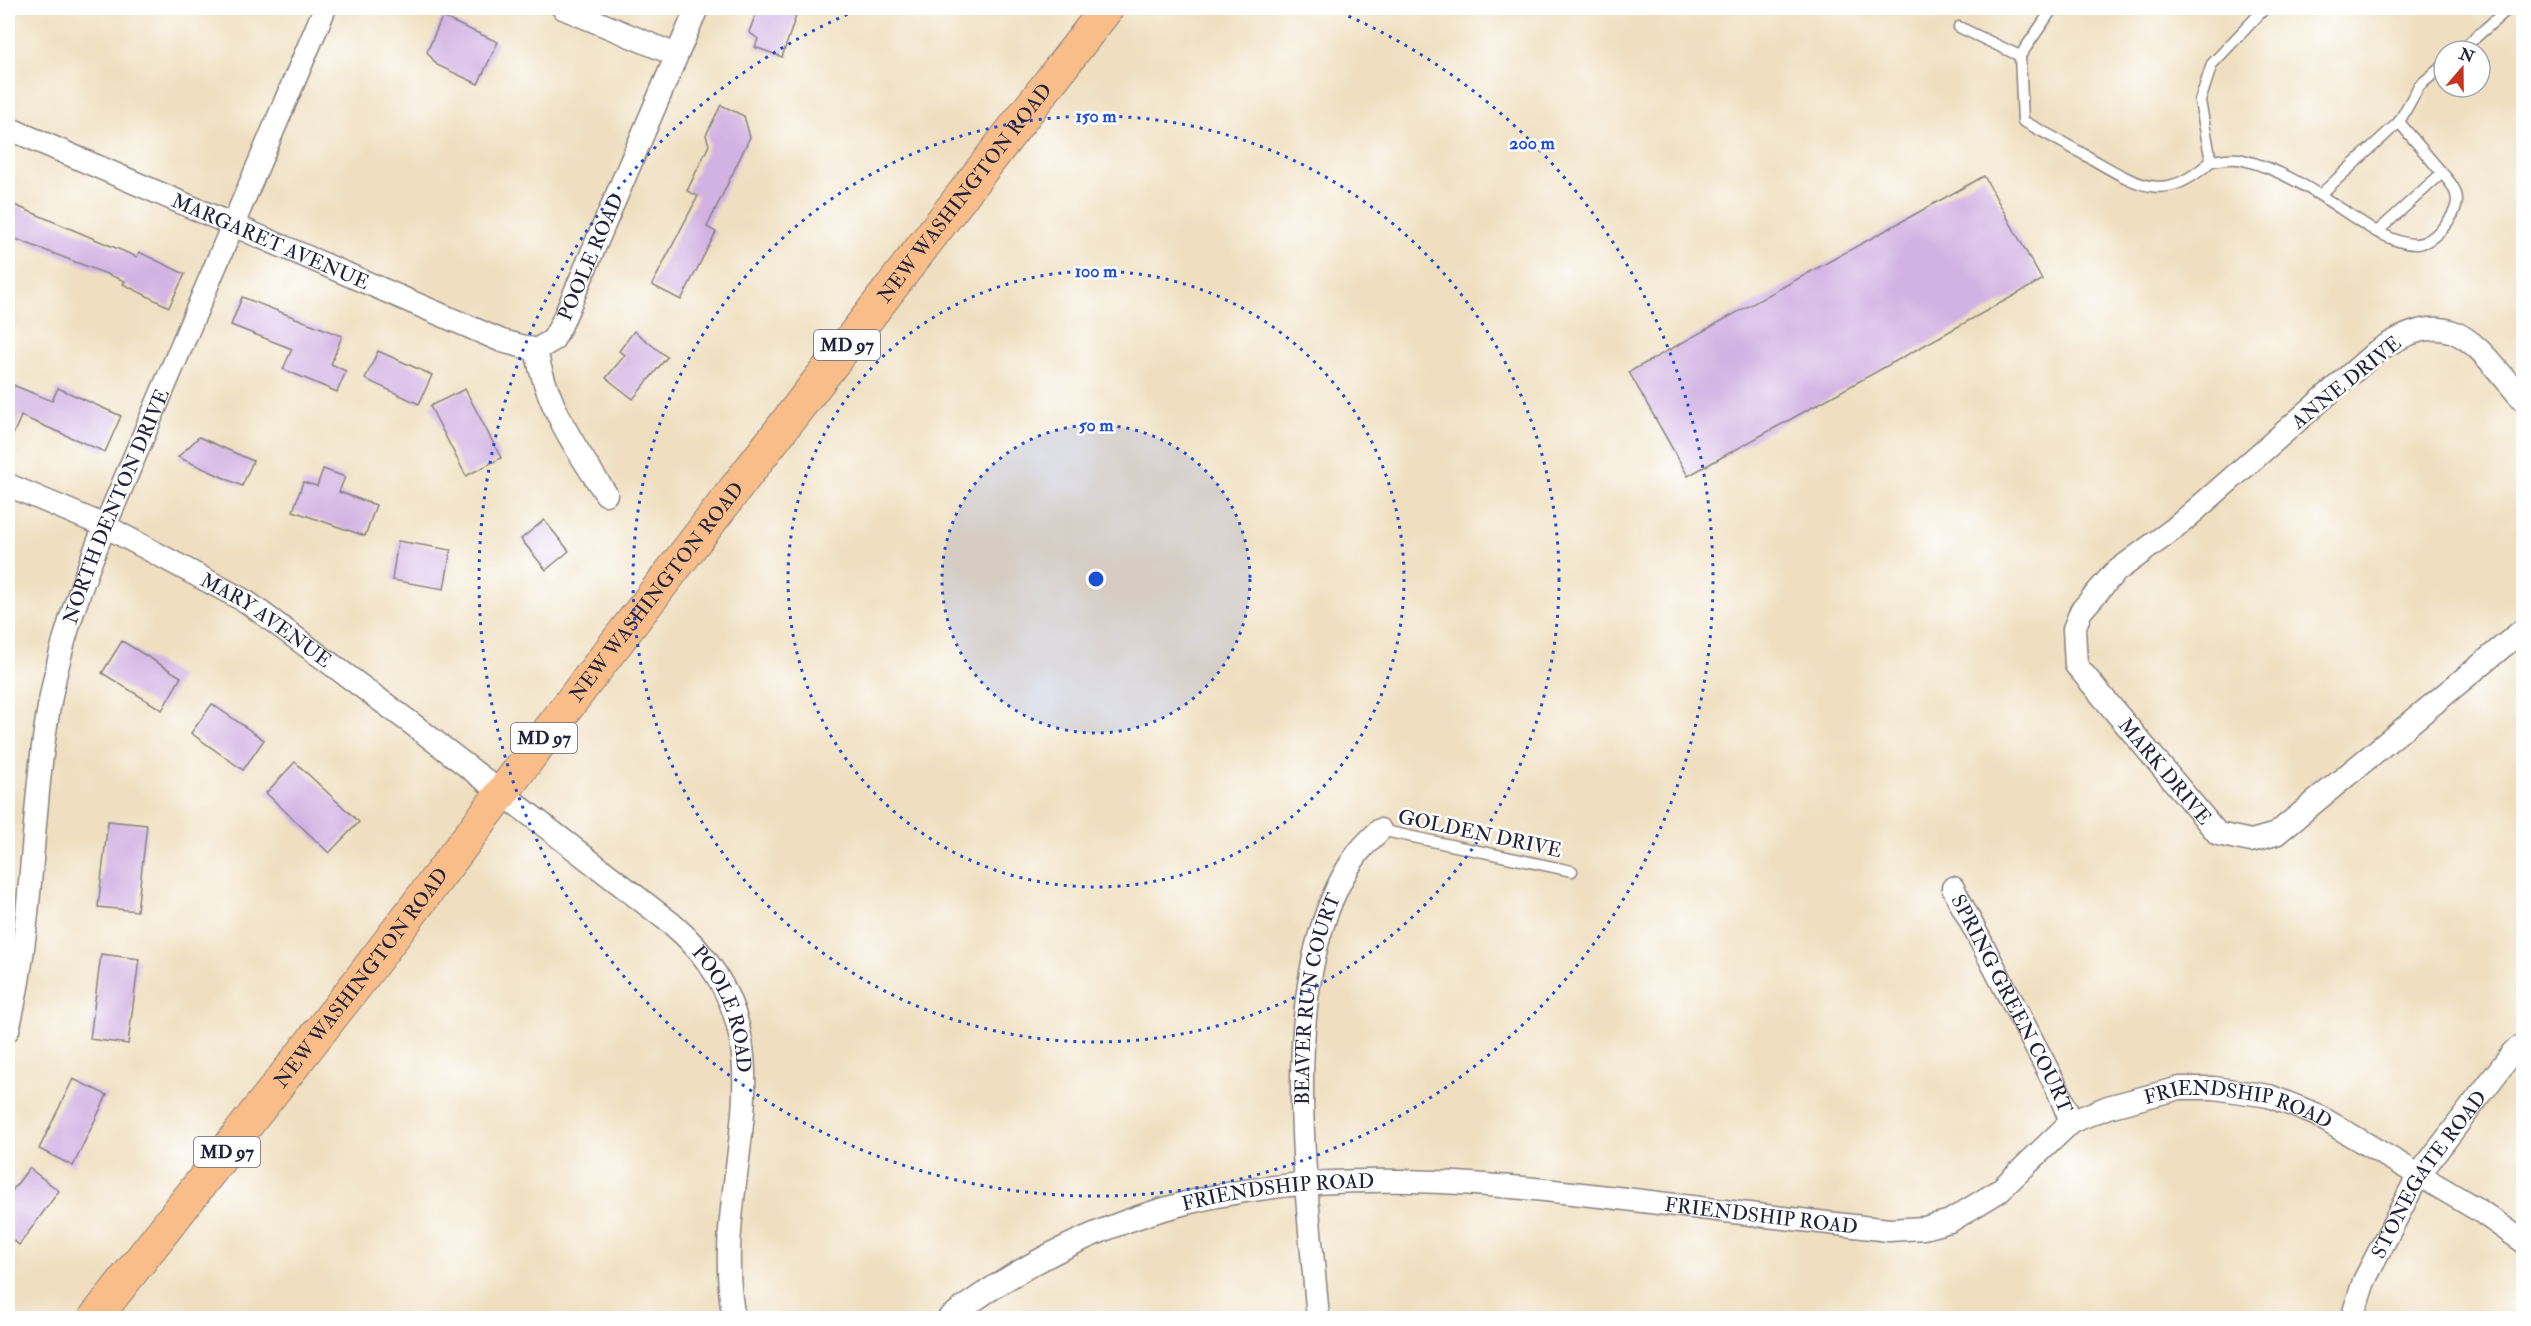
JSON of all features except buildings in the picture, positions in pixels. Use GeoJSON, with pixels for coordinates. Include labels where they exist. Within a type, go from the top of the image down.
{"type":"FeatureCollection","features":[{"type":"Feature","properties":{"kind":"main road","name":"NEW WASHINGTON ROAD"},"geometry":{"type":"LineString","coordinates":[[95,1318],[244,1130],[1107,8]]}},
{"type":"Feature","properties":{"kind":"street","name":"NORTH DENTON DRIVE"},"geometry":{"type":"LineString","coordinates":[[8,1030],[26,933],[41,763],[50,697],[60,650],[82,582],[105,526],[325,8]]}},
{"type":"Feature","properties":{"kind":"street"},"geometry":{"type":"LineString","coordinates":[[563,8],[676,55]]}},
{"type":"Feature","properties":{"kind":"street","name":"POOLE ROAD"},"geometry":{"type":"LineString","coordinates":[[536,350],[553,340],[561,325],[697,8]]}},
{"type":"Feature","properties":{"kind":"street","name":"MARGARET AVENUE"},"geometry":{"type":"LineString","coordinates":[[8,128],[502,341],[536,350]]}},
{"type":"Feature","properties":{"kind":"street","name":"ANNE DRIVE"},"geometry":{"type":"LineString","coordinates":[[2175,528],[2376,352],[2409,333],[2425,328],[2444,328],[2463,338],[2478,349],[2523,401]]}},
{"type":"Feature","properties":{"kind":"street"},"geometry":{"type":"LineString","coordinates":[[536,350],[542,378],[555,410],[578,453],[606,494]]}},
{"type":"Feature","properties":{"kind":"street","name":"MARY AVENUE"},"geometry":{"type":"LineString","coordinates":[[8,485],[105,526],[247,602],[411,723],[501,794]]}},
{"type":"Feature","properties":{"kind":"street","name":"MARK DRIVE"},"geometry":{"type":"LineString","coordinates":[[2175,528],[2114,573],[2081,611],[2074,629],[2076,665],[2218,834],[2251,841],[2276,834],[2523,629]]}},
{"type":"Feature","properties":{"kind":"street","name":"POOLE ROAD"},"geometry":{"type":"LineString","coordinates":[[501,794],[672,924],[708,960],[722,982],[739,1025],[745,1064],[727,1281],[734,1318]]}},
{"type":"Feature","properties":{"kind":"street","name":"BEAVER RUN COURT"},"geometry":{"type":"LineString","coordinates":[[1318,1318],[1307,1184],[1304,1030],[1314,961],[1325,921],[1339,886],[1358,852],[1380,830]]}},
{"type":"Feature","properties":{"kind":"street","name":"SPRING GREEN COURT"},"geometry":{"type":"LineString","coordinates":[[1953,888],[2058,1089],[2071,1122]]}},
{"type":"Feature","properties":{"kind":"street","name":"STONEGATE ROAD"},"geometry":{"type":"LineString","coordinates":[[2352,1318],[2364,1281],[2418,1176],[2513,1052],[2523,1044]]}},
{"type":"Feature","properties":{"kind":"street","name":"FRIENDSHIP ROAD"},"geometry":{"type":"LineString","coordinates":[[949,1318],[1004,1281],[1063,1249],[1108,1229],[1157,1211],[1213,1197],[1307,1184],[1402,1182],[1487,1185],[1889,1230],[1924,1228],[1950,1221],[1999,1191],[2071,1122],[2108,1107],[2180,1088],[2214,1088],[2269,1096],[2315,1114],[2480,1211],[2523,1242]]}},
{"type":"Feature","properties":{"kind":"lane"},"geometry":{"type":"LineString","coordinates":[[2053,8],[2020,56],[2023,120],[2138,185],[2164,187],[2191,179],[2211,161],[2241,159],[2321,194],[2377,232],[2405,243],[2420,244],[2435,237],[2453,213],[2457,202],[2454,187],[2399,122]]}},
{"type":"Feature","properties":{"kind":"lane"},"geometry":{"type":"LineString","coordinates":[[2211,161],[2200,101],[2212,64],[2265,8]]}},
{"type":"Feature","properties":{"kind":"lane"},"geometry":{"type":"LineString","coordinates":[[2474,39],[2509,8]]}},
{"type":"Feature","properties":{"kind":"lane"},"geometry":{"type":"LineString","coordinates":[[1959,27],[2020,56]]}},
{"type":"Feature","properties":{"kind":"lane"},"geometry":{"type":"LineString","coordinates":[[2321,194],[2399,122],[2419,86],[2432,75]]}},
{"type":"Feature","properties":{"kind":"lane"},"geometry":{"type":"LineString","coordinates":[[2377,232],[2442,173]]}},
{"type":"Feature","properties":{"kind":"lane","name":"GOLDEN DRIVE"},"geometry":{"type":"LineString","coordinates":[[1380,830],[1572,872]]}}]}
